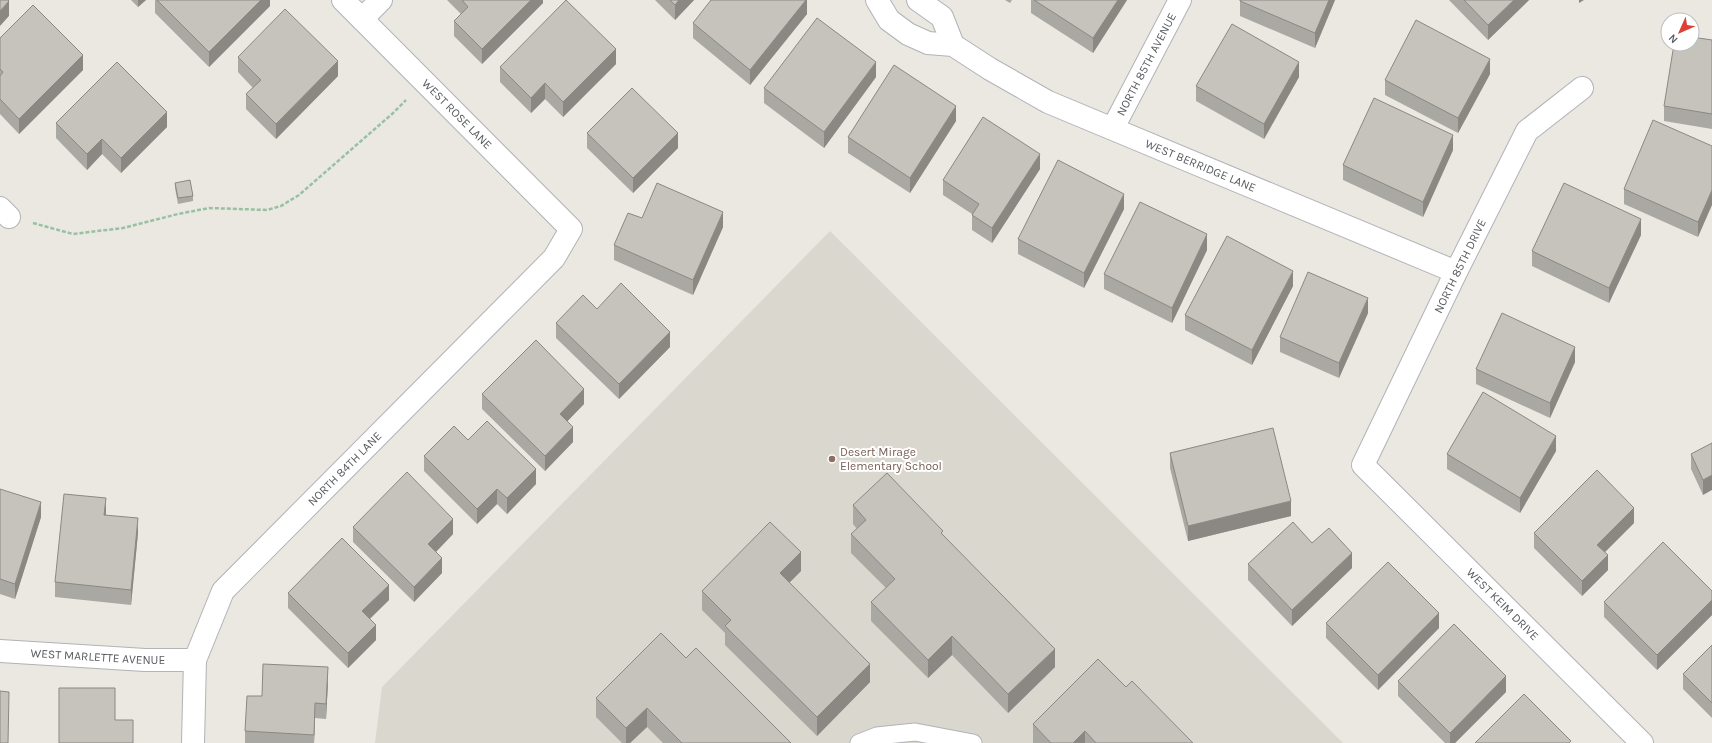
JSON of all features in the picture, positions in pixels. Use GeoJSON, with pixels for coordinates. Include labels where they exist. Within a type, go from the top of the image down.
{"type":"FeatureCollection","features":[{"type":"Feature","properties":{"kind":"street","name":"WEST ROSE LANE"},"geometry":{"type":"LineString","coordinates":[[343,0],[571,229]]}},
{"type":"Feature","properties":{"kind":"street"},"geometry":{"type":"LineString","coordinates":[[362,19],[381,0]]}},
{"type":"Feature","properties":{"kind":"street","name":"WEST BERRIDGE LANE"},"geometry":{"type":"LineString","coordinates":[[878,0],[890,20],[908,34],[928,44],[952,45],[990,69],[1048,102],[1456,272]]}},
{"type":"Feature","properties":{"kind":"street"},"geometry":{"type":"LineString","coordinates":[[918,0],[942,17],[952,45]]}},
{"type":"Feature","properties":{"kind":"street","name":"NORTH 85TH AVENUE"},"geometry":{"type":"LineString","coordinates":[[1113,128],[1180,0]]}},
{"type":"Feature","properties":{"kind":"street","name":"NORTH 85TH DRIVE"},"geometry":{"type":"LineString","coordinates":[[1363,465],[1456,272],[1527,131],[1582,88]]}},
{"type":"Feature","properties":{"kind":"street","name":"NORTH 84TH LANE"},"geometry":{"type":"LineString","coordinates":[[193,743],[195,660],[223,591],[554,258],[571,229]]}},
{"type":"Feature","properties":{"kind":"street","name":"WEST KEIM DRIVE"},"geometry":{"type":"LineString","coordinates":[[1363,465],[1642,743]]}},
{"type":"Feature","properties":{"kind":"street","name":"WEST MARLETTE AVENUE"},"geometry":{"type":"LineString","coordinates":[[0,652],[145,660],[195,660]]}},
{"type":"Feature","properties":{"kind":"lane"},"geometry":{"type":"LineString","coordinates":[[859,743],[877,736],[915,732],[973,743]]}},
{"type":"Feature","properties":{"kind":"path"},"geometry":{"type":"LineString","coordinates":[[5,212],[73,234],[124,228],[178,214],[209,208],[267,210],[281,206],[299,195],[392,114],[424,81]]}},
{"type":"Feature","properties":{"kind":"shaded area","name":"Desert Mirage Elementary School"},"geometry":{"type":"Polygon","coordinates":[[[830,231],[1343,743],[375,743],[382,687],[830,231]]]}},
{"type":"Feature","properties":{"kind":"building"},"geometry":{"type":"Polygon","coordinates":[[[0,0],[9,1],[0,11],[0,0]]]}},
{"type":"Feature","properties":{"kind":"building"},"geometry":{"type":"Polygon","coordinates":[[[157,0],[261,0],[209,52],[157,0]]]}},
{"type":"Feature","properties":{"kind":"building"},"geometry":{"type":"Polygon","coordinates":[[[462,0],[531,0],[482,49],[454,21],[468,7],[462,0]]]}},
{"type":"Feature","properties":{"kind":"building"},"geometry":{"type":"Polygon","coordinates":[[[566,0],[616,49],[563,102],[545,83],[531,98],[500,67],[566,0]]]}},
{"type":"Feature","properties":{"kind":"building"},"geometry":{"type":"Polygon","coordinates":[[[670,0],[679,0],[675,5],[670,0]]]}},
{"type":"Feature","properties":{"kind":"building"},"geometry":{"type":"Polygon","coordinates":[[[711,0],[806,0],[750,70],[693,23],[711,0]]]}},
{"type":"Feature","properties":{"kind":"building"},"geometry":{"type":"Polygon","coordinates":[[[1034,0],[1118,0],[1093,38],[1034,0]]]}},
{"type":"Feature","properties":{"kind":"building"},"geometry":{"type":"Polygon","coordinates":[[[1240,0],[1329,0],[1315,33],[1240,0]]]}},
{"type":"Feature","properties":{"kind":"building"},"geometry":{"type":"Polygon","coordinates":[[[1464,0],[1514,0],[1488,25],[1464,0]]]}},
{"type":"Feature","properties":{"kind":"building"},"geometry":{"type":"Polygon","coordinates":[[[33,5],[83,55],[19,119],[0,99],[0,76],[3,72],[0,69],[0,38],[33,5]]]}},
{"type":"Feature","properties":{"kind":"building"},"geometry":{"type":"Polygon","coordinates":[[[285,9],[338,61],[276,124],[246,94],[261,80],[238,57],[285,9]]]}},
{"type":"Feature","properties":{"kind":"building"},"geometry":{"type":"Polygon","coordinates":[[[817,18],[876,62],[824,132],[764,88],[817,18]]]}},
{"type":"Feature","properties":{"kind":"building"},"geometry":{"type":"Polygon","coordinates":[[[1416,20],[1490,59],[1458,118],[1385,80],[1416,20]]]}},
{"type":"Feature","properties":{"kind":"building"},"geometry":{"type":"Polygon","coordinates":[[[1232,24],[1299,62],[1264,124],[1196,86],[1232,24]]]}},
{"type":"Feature","properties":{"kind":"building"},"geometry":{"type":"Polygon","coordinates":[[[1700,38],[1712,40],[1712,114],[1664,106],[1673,52],[1700,52],[1700,38]]]}},
{"type":"Feature","properties":{"kind":"building"},"geometry":{"type":"Polygon","coordinates":[[[117,62],[167,112],[121,158],[102,139],[87,154],[56,123],[117,62]]]}},
{"type":"Feature","properties":{"kind":"building"},"geometry":{"type":"Polygon","coordinates":[[[894,65],[956,106],[910,178],[848,137],[894,65]]]}},
{"type":"Feature","properties":{"kind":"building"},"geometry":{"type":"Polygon","coordinates":[[[632,88],[678,133],[633,178],[587,133],[632,88]]]}},
{"type":"Feature","properties":{"kind":"building"},"geometry":{"type":"Polygon","coordinates":[[[1374,98],[1453,135],[1423,202],[1343,165],[1374,98]]]}},
{"type":"Feature","properties":{"kind":"building"},"geometry":{"type":"Polygon","coordinates":[[[983,117],[1040,154],[992,228],[972,215],[979,204],[943,180],[983,117]]]}},
{"type":"Feature","properties":{"kind":"building"},"geometry":{"type":"Polygon","coordinates":[[[1653,120],[1712,146],[1712,190],[1698,222],[1624,189],[1653,120]]]}},
{"type":"Feature","properties":{"kind":"building"},"geometry":{"type":"Polygon","coordinates":[[[1058,160],[1124,194],[1084,273],[1018,239],[1058,160]]]}},
{"type":"Feature","properties":{"kind":"building"},"geometry":{"type":"Polygon","coordinates":[[[190,180],[193,196],[178,198],[175,183],[190,180]]]}},
{"type":"Feature","properties":{"kind":"building"},"geometry":{"type":"Polygon","coordinates":[[[657,183],[723,212],[693,280],[614,245],[628,213],[642,218],[657,183]]]}},
{"type":"Feature","properties":{"kind":"building"},"geometry":{"type":"Polygon","coordinates":[[[1564,183],[1641,219],[1609,288],[1532,251],[1564,183]]]}},
{"type":"Feature","properties":{"kind":"building"},"geometry":{"type":"Polygon","coordinates":[[[1140,202],[1207,234],[1172,308],[1104,274],[1140,202]]]}},
{"type":"Feature","properties":{"kind":"building"},"geometry":{"type":"Polygon","coordinates":[[[1227,236],[1293,271],[1252,350],[1185,315],[1227,236]]]}},
{"type":"Feature","properties":{"kind":"building"},"geometry":{"type":"Polygon","coordinates":[[[1308,272],[1368,298],[1339,363],[1280,337],[1308,272]]]}},
{"type":"Feature","properties":{"kind":"building"},"geometry":{"type":"Polygon","coordinates":[[[621,283],[670,332],[619,384],[556,323],[583,295],[597,309],[621,283]]]}},
{"type":"Feature","properties":{"kind":"building"},"geometry":{"type":"Polygon","coordinates":[[[1502,313],[1575,347],[1550,403],[1476,369],[1502,313]]]}},
{"type":"Feature","properties":{"kind":"building"},"geometry":{"type":"Polygon","coordinates":[[[536,340],[584,389],[560,414],[573,427],[545,456],[482,394],[536,340]]]}},
{"type":"Feature","properties":{"kind":"building"},"geometry":{"type":"Polygon","coordinates":[[[1483,392],[1556,436],[1520,498],[1447,454],[1483,392]]]}},
{"type":"Feature","properties":{"kind":"building"},"geometry":{"type":"Polygon","coordinates":[[[487,421],[536,469],[507,498],[497,489],[477,509],[424,456],[454,426],[468,440],[487,421]]]}},
{"type":"Feature","properties":{"kind":"building"},"geometry":{"type":"Polygon","coordinates":[[[1273,428],[1291,501],[1188,526],[1170,453],[1273,428]]]}},
{"type":"Feature","properties":{"kind":"building"},"geometry":{"type":"Polygon","coordinates":[[[1712,443],[1712,475],[1703,480],[1691,454],[1712,443]]]}},
{"type":"Feature","properties":{"kind":"building"},"geometry":{"type":"Polygon","coordinates":[[[1597,470],[1634,508],[1597,545],[1608,555],[1582,581],[1534,533],[1597,470]]]}},
{"type":"Feature","properties":{"kind":"building"},"geometry":{"type":"Polygon","coordinates":[[[407,472],[453,519],[428,544],[442,558],[414,587],[353,527],[407,472]]]}},
{"type":"Feature","properties":{"kind":"building"},"geometry":{"type":"Polygon","coordinates":[[[887,473],[943,531],[941,533],[1055,649],[1008,694],[952,636],[928,660],[871,602],[895,579],[851,534],[866,520],[853,505],[887,473]]]}},
{"type":"Feature","properties":{"kind":"building"},"geometry":{"type":"Polygon","coordinates":[[[0,489],[41,502],[15,584],[0,579],[0,489]]]}},
{"type":"Feature","properties":{"kind":"building"},"geometry":{"type":"Polygon","coordinates":[[[64,494],[106,498],[104,515],[138,518],[131,590],[55,582],[64,494]]]}},
{"type":"Feature","properties":{"kind":"building"},"geometry":{"type":"Polygon","coordinates":[[[770,522],[801,552],[780,573],[870,664],[817,717],[725,626],[731,620],[702,591],[770,522]]]}},
{"type":"Feature","properties":{"kind":"building"},"geometry":{"type":"Polygon","coordinates":[[[1293,522],[1312,543],[1329,528],[1352,553],[1292,610],[1248,564],[1293,522]]]}},
{"type":"Feature","properties":{"kind":"building"},"geometry":{"type":"Polygon","coordinates":[[[342,538],[389,585],[362,611],[376,625],[348,653],[288,593],[342,538]]]}},
{"type":"Feature","properties":{"kind":"building"},"geometry":{"type":"Polygon","coordinates":[[[1663,542],[1712,591],[1712,600],[1657,655],[1604,602],[1663,542]]]}},
{"type":"Feature","properties":{"kind":"building"},"geometry":{"type":"Polygon","coordinates":[[[1388,562],[1439,613],[1378,675],[1326,623],[1388,562]]]}},
{"type":"Feature","properties":{"kind":"building"},"geometry":{"type":"Polygon","coordinates":[[[1454,624],[1506,676],[1450,733],[1398,681],[1454,624]]]}},
{"type":"Feature","properties":{"kind":"building"},"geometry":{"type":"Polygon","coordinates":[[[661,633],[686,658],[696,648],[791,743],[682,743],[647,708],[626,728],[596,698],[661,633]]]}},
{"type":"Feature","properties":{"kind":"building"},"geometry":{"type":"Polygon","coordinates":[[[1712,645],[1712,703],[1683,674],[1712,645]]]}},
{"type":"Feature","properties":{"kind":"building"},"geometry":{"type":"Polygon","coordinates":[[[1098,659],[1126,687],[1132,681],[1193,743],[1096,743],[1085,731],[1073,743],[1051,743],[1033,724],[1098,659]]]}},
{"type":"Feature","properties":{"kind":"building"},"geometry":{"type":"Polygon","coordinates":[[[263,664],[328,667],[326,704],[315,703],[314,735],[245,731],[247,696],[262,696],[263,664]]]}},
{"type":"Feature","properties":{"kind":"building"},"geometry":{"type":"Polygon","coordinates":[[[59,688],[115,688],[115,720],[133,720],[133,743],[59,743],[59,688]]]}},
{"type":"Feature","properties":{"kind":"building"},"geometry":{"type":"Polygon","coordinates":[[[0,691],[9,692],[8,743],[0,743],[0,691]]]}},
{"type":"Feature","properties":{"kind":"building"},"geometry":{"type":"Polygon","coordinates":[[[1524,694],[1571,741],[1569,743],[1475,743],[1524,694]]]}},
{"type":"Feature","properties":{"kind":"place","name":"Desert Mirage Elementary School"},"geometry":{"type":"Point","coordinates":[832,459]}}]}
